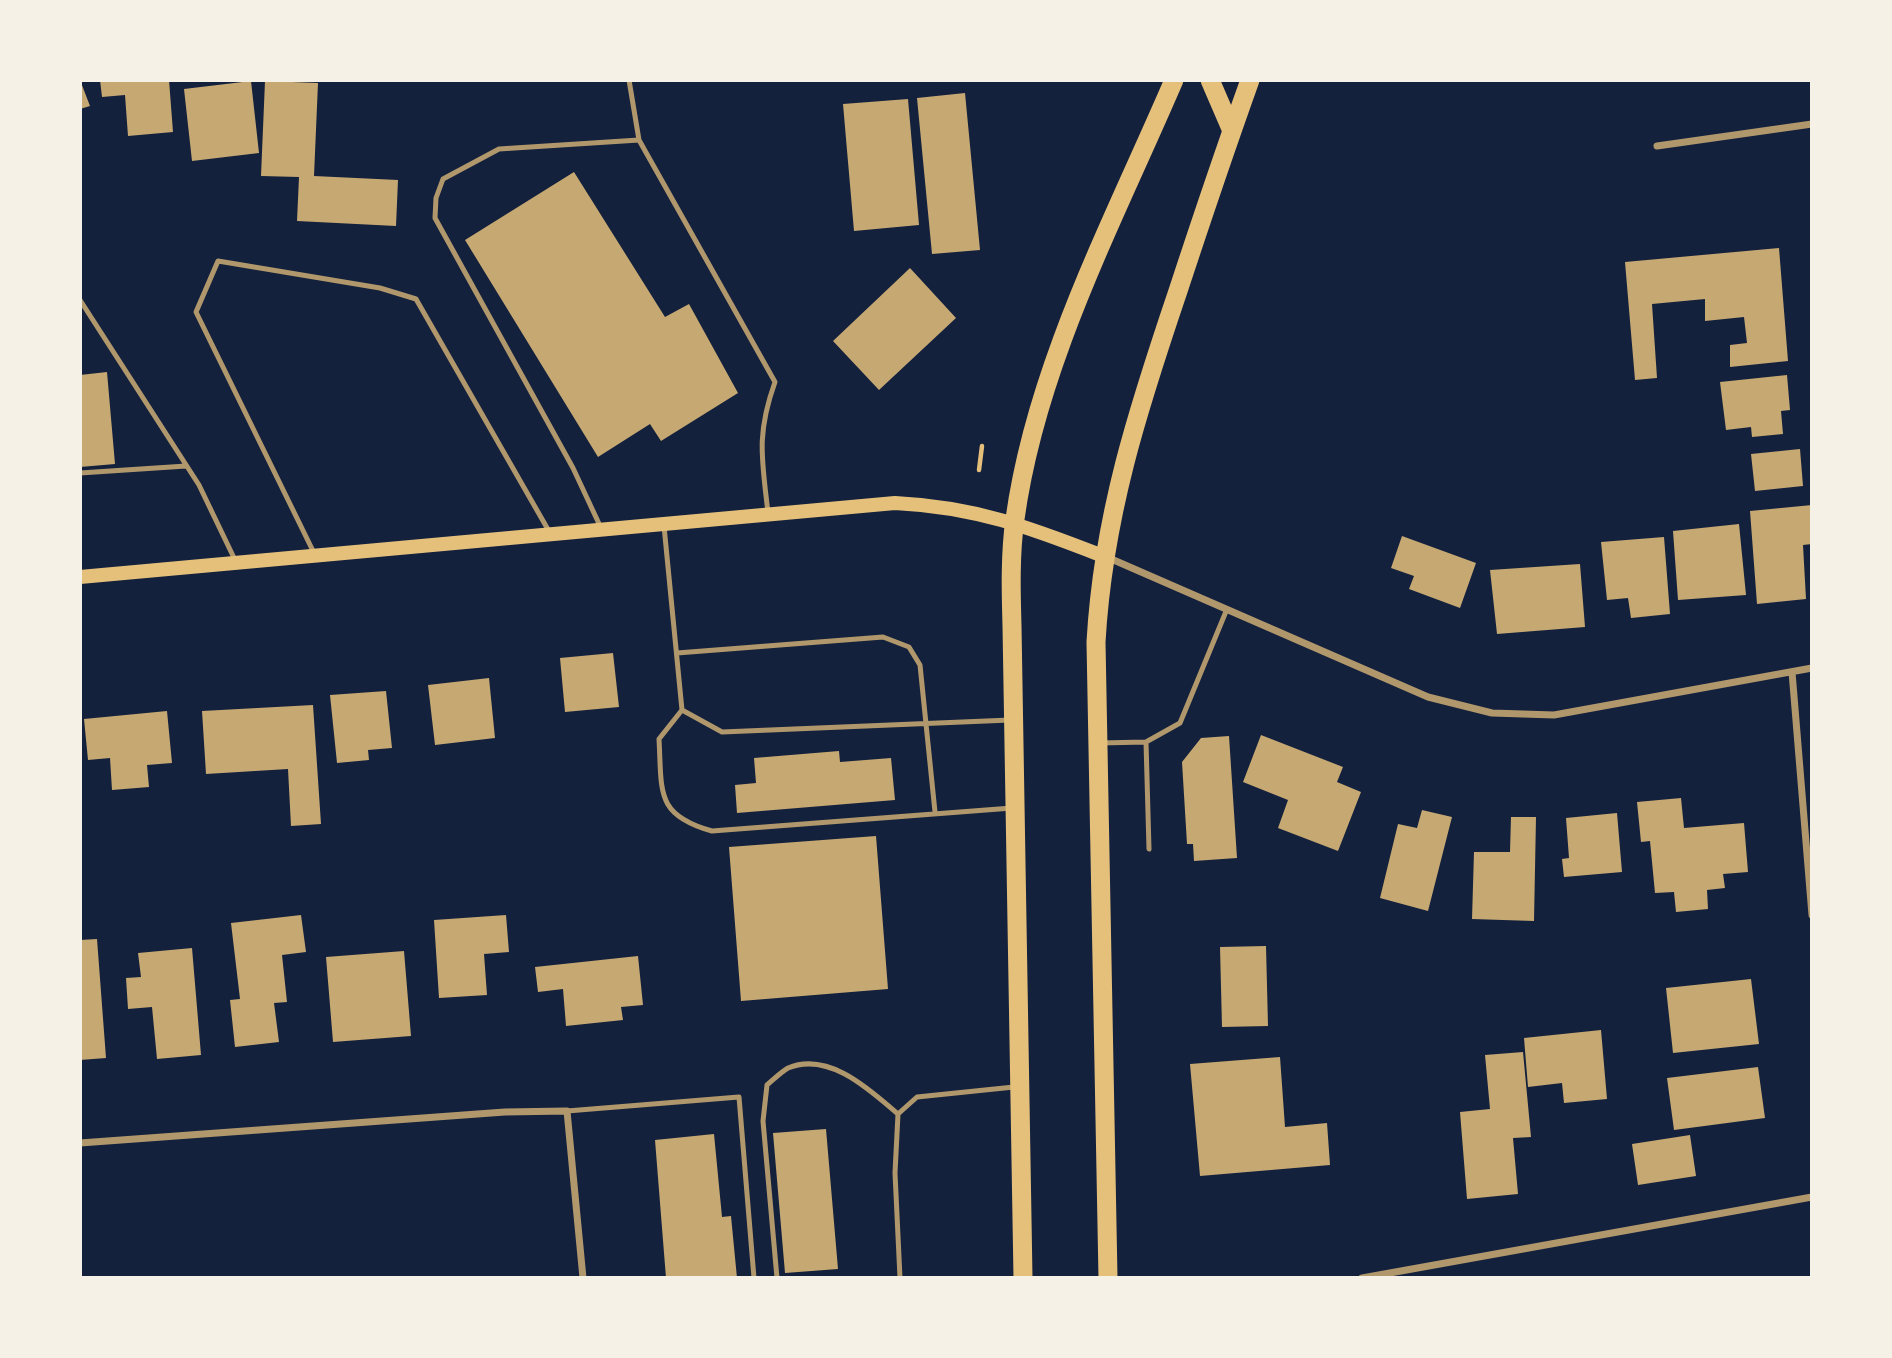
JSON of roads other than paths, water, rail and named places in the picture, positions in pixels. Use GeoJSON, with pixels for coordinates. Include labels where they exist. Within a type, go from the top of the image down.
{"type":"FeatureCollection","features":[{"type":"Feature","properties":{"kind":"highway"},"geometry":{"type":"LineString","coordinates":[[1023,1278],[1011,578],[1014,521],[1026,457],[1044,393],[1083,292],[1174,80]]}},
{"type":"Feature","properties":{"kind":"highway"},"geometry":{"type":"LineString","coordinates":[[1210,80],[1232,131]]}},
{"type":"Feature","properties":{"kind":"highway"},"geometry":{"type":"LineString","coordinates":[[1108,1278],[1096,642],[1103,556],[1122,464],[1141,399],[1250,80]]}},
{"type":"Feature","properties":{"kind":"main road"},"geometry":{"type":"LineString","coordinates":[[80,577],[895,503],[939,505],[1014,521],[1103,556]]}},
{"type":"Feature","properties":{"kind":"street"},"geometry":{"type":"LineString","coordinates":[[1657,146],[1811,124]]}},
{"type":"Feature","properties":{"kind":"street"},"geometry":{"type":"LineString","coordinates":[[1103,556],[1163,585],[1428,696],[1492,713],[1554,715],[1811,668]]}},
{"type":"Feature","properties":{"kind":"street"},"geometry":{"type":"LineString","coordinates":[[1792,672],[1811,915]]}},
{"type":"Feature","properties":{"kind":"street"},"geometry":{"type":"LineString","coordinates":[[80,1143],[491,1113],[566,1111],[583,1278]]}},
{"type":"Feature","properties":{"kind":"street"},"geometry":{"type":"LineString","coordinates":[[1362,1278],[1811,1197]]}},
{"type":"Feature","properties":{"kind":"lane"},"geometry":{"type":"LineString","coordinates":[[629,80],[639,140],[775,382],[763,416],[760,447],[768,513]]}},
{"type":"Feature","properties":{"kind":"lane"},"geometry":{"type":"LineString","coordinates":[[601,528],[573,468],[435,218],[436,198],[443,179],[499,149],[639,140]]}},
{"type":"Feature","properties":{"kind":"lane"},"geometry":{"type":"LineString","coordinates":[[315,555],[196,312],[218,261],[380,288],[416,299],[550,533]]}},
{"type":"Feature","properties":{"kind":"lane"},"geometry":{"type":"LineString","coordinates":[[80,300],[186,466],[236,563]]}},
{"type":"Feature","properties":{"kind":"lane"},"geometry":{"type":"LineString","coordinates":[[80,473],[186,466]]}},
{"type":"Feature","properties":{"kind":"lane"},"geometry":{"type":"LineString","coordinates":[[664,523],[682,710],[659,739],[662,786],[670,810],[685,823],[712,831],[1015,808]]}},
{"type":"Feature","properties":{"kind":"lane"},"geometry":{"type":"LineString","coordinates":[[1097,743],[1146,742],[1180,723],[1227,610]]}},
{"type":"Feature","properties":{"kind":"lane"},"geometry":{"type":"LineString","coordinates":[[677,653],[883,637],[909,647],[920,665],[935,812]]}},
{"type":"Feature","properties":{"kind":"lane"},"geometry":{"type":"LineString","coordinates":[[682,710],[723,733],[1013,719]]}},
{"type":"Feature","properties":{"kind":"lane"},"geometry":{"type":"LineString","coordinates":[[1146,742],[1149,849]]}},
{"type":"Feature","properties":{"kind":"lane"},"geometry":{"type":"LineString","coordinates":[[777,1278],[763,1121],[767,1085],[789,1068],[818,1065],[855,1078],[898,1114]]}},
{"type":"Feature","properties":{"kind":"lane"},"geometry":{"type":"LineString","coordinates":[[900,1278],[895,1173],[898,1114],[917,1097],[1019,1086]]}},
{"type":"Feature","properties":{"kind":"lane"},"geometry":{"type":"LineString","coordinates":[[566,1111],[739,1097],[754,1278]]}}]}
